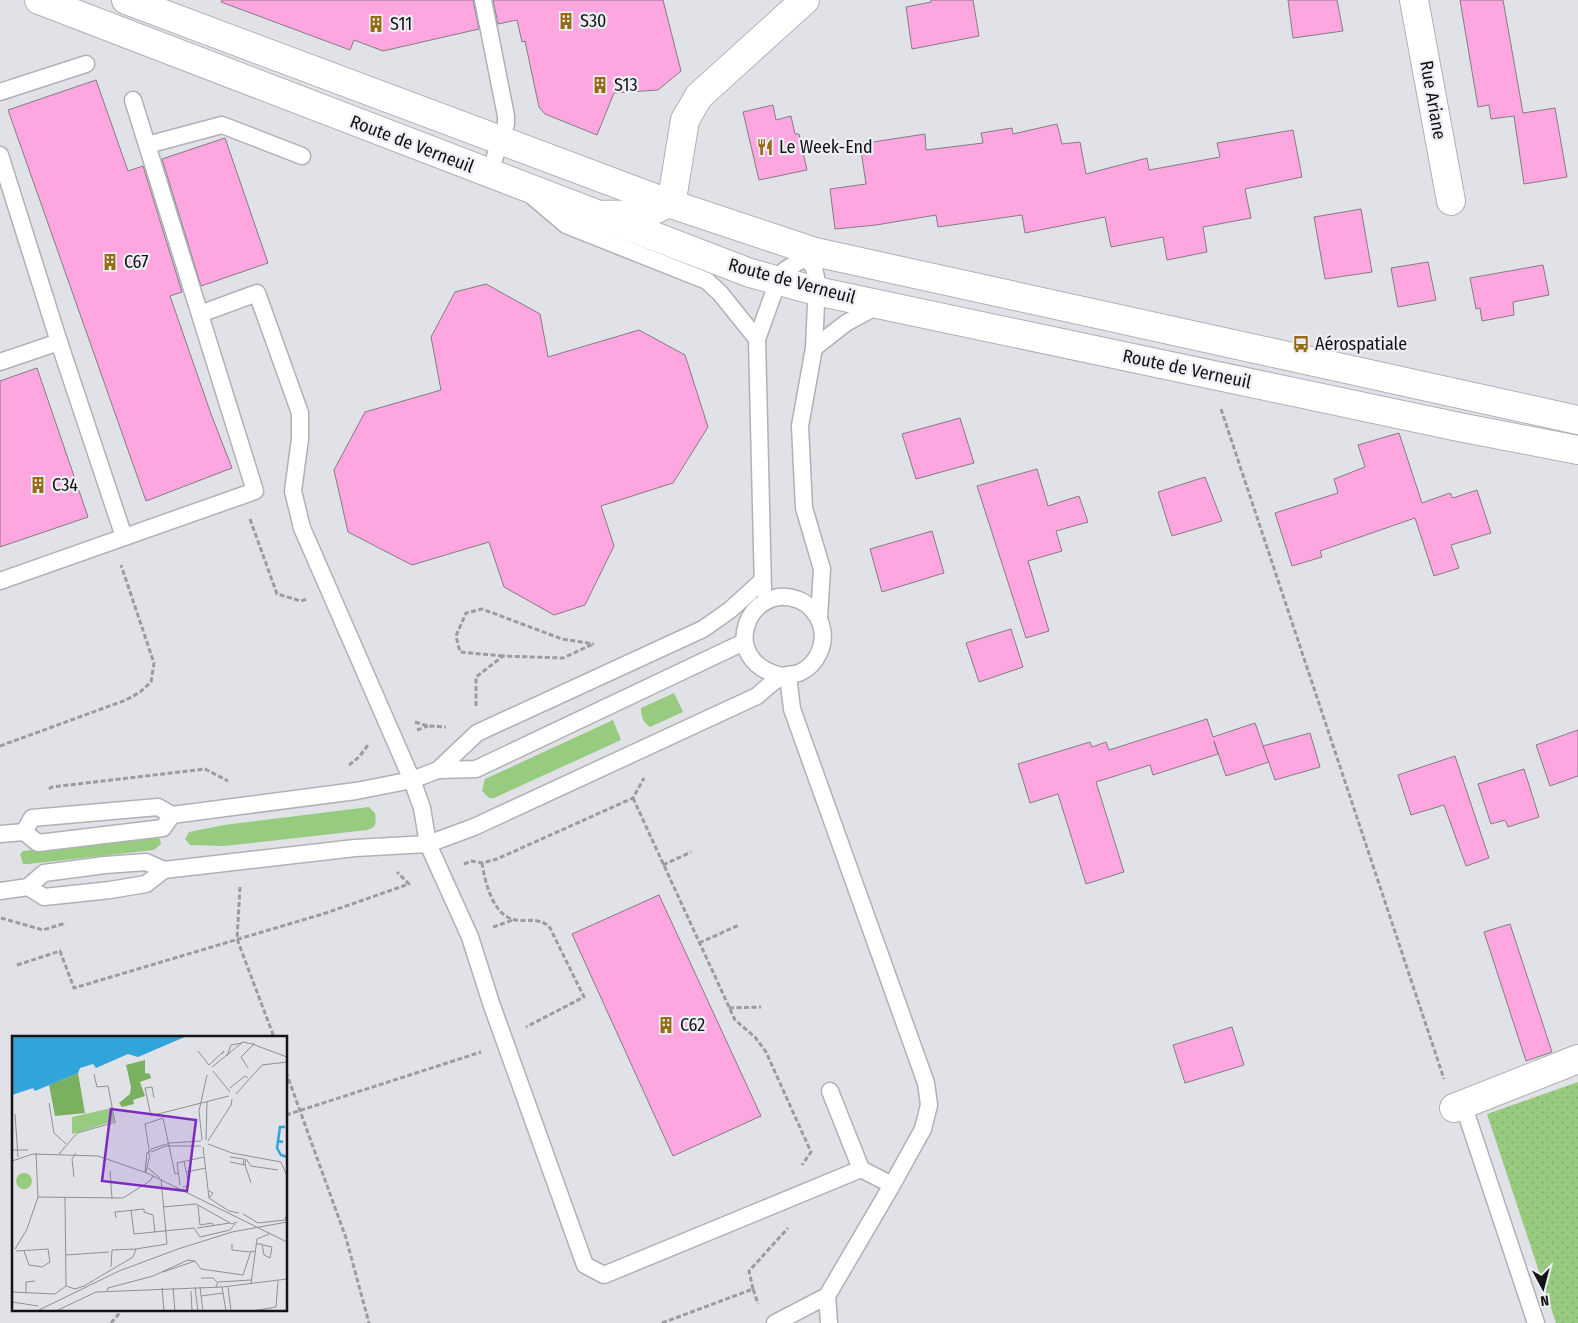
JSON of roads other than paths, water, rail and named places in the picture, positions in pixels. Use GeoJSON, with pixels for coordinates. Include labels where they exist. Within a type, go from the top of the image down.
{"type":"FeatureCollection","features":[{"type":"Feature","properties":{"kind":"main road","name":"Route de Verneuil"},"geometry":{"type":"LineString","coordinates":[[39,0],[750,273],[816,291],[1459,427],[1578,450]]}},
{"type":"Feature","properties":{"kind":"main road","name":"Route de Verneuil"},"geometry":{"type":"LineString","coordinates":[[126,0],[668,203],[807,252],[1578,420]]}},
{"type":"Feature","properties":{"kind":"main road"},"geometry":{"type":"LineString","coordinates":[[596,215],[652,211],[668,203],[673,193],[685,120],[699,96],[805,0]]}},
{"type":"Feature","properties":{"kind":"main road","name":"Rue Ariane"},"geometry":{"type":"LineString","coordinates":[[1414,0],[1451,201]]}},
{"type":"Feature","properties":{"kind":"main road"},"geometry":{"type":"LineString","coordinates":[[1458,1106],[1578,1059]]}},
{"type":"Feature","properties":{"kind":"lane"},"geometry":{"type":"LineString","coordinates":[[483,0],[506,116],[501,140],[489,174]]}},
{"type":"Feature","properties":{"kind":"lane"},"geometry":{"type":"LineString","coordinates":[[0,92],[86,64]]}},
{"type":"Feature","properties":{"kind":"lane"},"geometry":{"type":"LineString","coordinates":[[0,581],[255,491],[133,100]]}},
{"type":"Feature","properties":{"kind":"lane"},"geometry":{"type":"LineString","coordinates":[[147,145],[222,125],[302,156]]}},
{"type":"Feature","properties":{"kind":"lane"},"geometry":{"type":"LineString","coordinates":[[0,155],[59,342],[124,537]]}},
{"type":"Feature","properties":{"kind":"lane"},"geometry":{"type":"LineString","coordinates":[[518,185],[566,224],[707,282],[720,293],[758,339]]}},
{"type":"Feature","properties":{"kind":"lane"},"geometry":{"type":"LineString","coordinates":[[0,891],[28,887],[44,874],[106,865],[146,862],[164,870],[355,848],[428,844],[474,827],[757,696],[785,676],[799,672],[816,658],[823,638],[819,618],[822,569],[804,508],[800,426],[814,348],[816,274],[807,252],[790,265],[778,281],[758,339],[763,603]]}},
{"type":"Feature","properties":{"kind":"lane"},"geometry":{"type":"LineString","coordinates":[[200,314],[257,293],[300,413],[300,439],[293,491],[302,528],[412,780],[422,808],[428,844],[470,937],[491,1003],[585,1265],[604,1275],[861,1169]]}},
{"type":"Feature","properties":{"kind":"lane"},"geometry":{"type":"LineString","coordinates":[[814,348],[846,323],[881,304]]}},
{"type":"Feature","properties":{"kind":"lane"},"geometry":{"type":"LineString","coordinates":[[0,362],[59,342]]}},
{"type":"Feature","properties":{"kind":"lane"},"geometry":{"type":"LineString","coordinates":[[438,770],[477,733],[703,629],[730,610],[762,581]]}},
{"type":"Feature","properties":{"kind":"lane"},"geometry":{"type":"LineString","coordinates":[[785,676],[769,673],[757,666],[749,656],[744,642],[748,619],[763,603],[775,598],[788,597],[800,600],[811,608],[819,618]]}},
{"type":"Feature","properties":{"kind":"lane"},"geometry":{"type":"LineString","coordinates":[[24,832],[32,818],[158,807],[172,815],[356,791],[412,780],[438,770],[476,770],[744,642]]}},
{"type":"Feature","properties":{"kind":"lane"},"geometry":{"type":"LineString","coordinates":[[775,1323],[789,1318],[827,1296],[923,1129],[929,1105],[926,1082],[792,708],[785,676]]}},
{"type":"Feature","properties":{"kind":"lane"},"geometry":{"type":"LineString","coordinates":[[0,834],[24,832],[38,842],[162,828],[172,815]]}},
{"type":"Feature","properties":{"kind":"lane"},"geometry":{"type":"LineString","coordinates":[[28,887],[44,897],[110,890],[146,884],[164,870]]}},
{"type":"Feature","properties":{"kind":"lane"},"geometry":{"type":"LineString","coordinates":[[830,1091],[861,1169],[892,1185]]}},
{"type":"Feature","properties":{"kind":"lane"},"geometry":{"type":"LineString","coordinates":[[1458,1106],[1536,1323]]}},
{"type":"Feature","properties":{"kind":"lane"},"geometry":{"type":"LineString","coordinates":[[827,1296],[829,1323]]}},
{"type":"Feature","properties":{"kind":"place","name":"S30"},"geometry":{"type":"Point","coordinates":[566,21]}},
{"type":"Feature","properties":{"kind":"place","name":"S11"},"geometry":{"type":"Point","coordinates":[376,24]}},
{"type":"Feature","properties":{"kind":"place","name":"S13"},"geometry":{"type":"Point","coordinates":[600,85]}},
{"type":"Feature","properties":{"kind":"place","name":"Le Week-End"},"geometry":{"type":"Point","coordinates":[765,147]}},
{"type":"Feature","properties":{"kind":"place","name":"C67"},"geometry":{"type":"Point","coordinates":[110,262]}},
{"type":"Feature","properties":{"kind":"place","name":"Aérospatiale"},"geometry":{"type":"Point","coordinates":[1301,344]}},
{"type":"Feature","properties":{"kind":"place","name":"C34"},"geometry":{"type":"Point","coordinates":[38,485]}},
{"type":"Feature","properties":{"kind":"place","name":"C62"},"geometry":{"type":"Point","coordinates":[666,1025]}}]}
